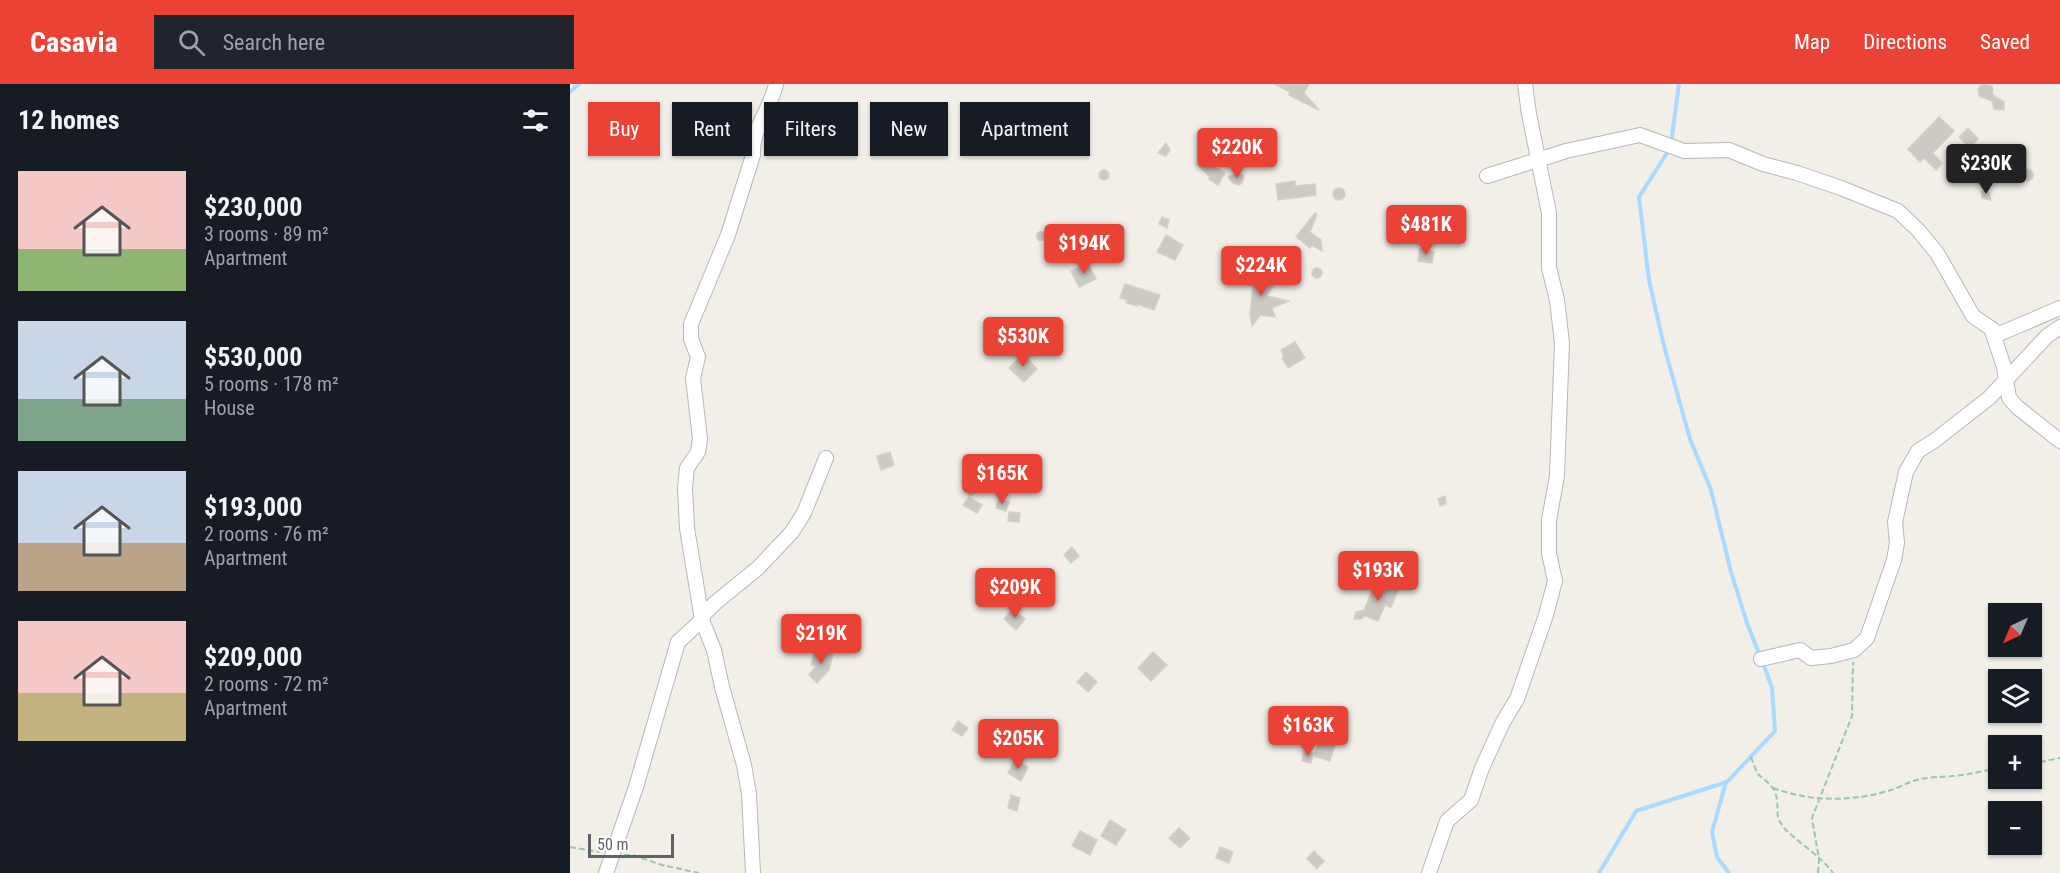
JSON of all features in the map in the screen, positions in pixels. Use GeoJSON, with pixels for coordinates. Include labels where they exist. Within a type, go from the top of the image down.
{"type":"FeatureCollection","features":[{"type":"Feature","properties":{"kind":"street"},"geometry":{"type":"LineString","coordinates":[[753,873],[749,794],[744,765],[714,650],[702,620],[687,528],[685,488],[687,468],[698,452],[700,439],[693,378],[698,357],[691,339],[691,324],[728,235],[753,155],[752,142],[773,97],[776,84]]}},
{"type":"Feature","properties":{"kind":"street"},"geometry":{"type":"LineString","coordinates":[[1429,873],[1447,820],[1472,800],[1482,768],[1516,699],[1546,615],[1555,581],[1549,553],[1549,520],[1557,476],[1562,343],[1557,300],[1549,268],[1549,213],[1528,114],[1525,84]]}},
{"type":"Feature","properties":{"kind":"street"},"geometry":{"type":"LineString","coordinates":[[1487,176],[1602,142],[1640,135],[1684,151],[1729,150],[1763,164],[1797,173],[1866,197],[1898,211],[1937,253],[1973,315],[1999,334],[2060,308]]}},
{"type":"Feature","properties":{"kind":"street"},"geometry":{"type":"LineString","coordinates":[[1761,659],[1800,650],[1810,658],[1831,656],[1854,650],[1867,638],[1894,560],[1897,543],[1895,522],[1906,472],[1918,451],[1989,398],[2047,336],[2060,327]]}},
{"type":"Feature","properties":{"kind":"street"},"geometry":{"type":"LineString","coordinates":[[1991,328],[2004,367],[2006,390],[2013,403],[2060,441]]}},
{"type":"Feature","properties":{"kind":"street"},"geometry":{"type":"LineString","coordinates":[[606,873],[662,703],[666,680],[678,642],[702,620],[704,614],[758,568],[792,532],[804,513],[826,458]]}},
{"type":"Feature","properties":{"kind":"path"},"geometry":{"type":"LineString","coordinates":[[1818,873],[1820,860],[1812,818],[1852,716],[1853,658]]}},
{"type":"Feature","properties":{"kind":"path"},"geometry":{"type":"LineString","coordinates":[[1751,757],[1757,773],[1773,788],[1789,794],[1810,797],[1851,799],[1893,789],[1924,778],[1954,776],[1988,770]]}},
{"type":"Feature","properties":{"kind":"path"},"geometry":{"type":"LineString","coordinates":[[2042,762],[2060,758]]}},
{"type":"Feature","properties":{"kind":"path"},"geometry":{"type":"LineString","coordinates":[[1773,788],[1776,795],[1776,815],[1785,828],[1833,873]]}},
{"type":"Feature","properties":{"kind":"path"},"geometry":{"type":"LineString","coordinates":[[570,847],[633,855],[662,866],[699,873]]}},
{"type":"Feature","properties":{"kind":"building"},"geometry":{"type":"Polygon","coordinates":[[[1274,84],[1309,84],[1304,93],[1319,110],[1289,95],[1290,92],[1274,84]]]}},
{"type":"Feature","properties":{"kind":"building"},"geometry":{"type":"Polygon","coordinates":[[[1982,84],[1992,86],[1993,95],[2004,102],[2004,110],[1994,109],[1992,101],[1979,96],[1978,89],[1982,84]]]}},
{"type":"Feature","properties":{"kind":"building"},"geometry":{"type":"Polygon","coordinates":[[[1939,117],[1954,131],[1933,153],[1942,163],[1936,170],[1924,158],[1920,162],[1908,149],[1939,117]]]}},
{"type":"Feature","properties":{"kind":"building"},"geometry":{"type":"Polygon","coordinates":[[[1968,128],[1978,139],[1969,148],[1959,137],[1968,128]]]}},
{"type":"Feature","properties":{"kind":"building"},"geometry":{"type":"Polygon","coordinates":[[[1166,143],[1170,150],[1166,156],[1158,153],[1166,143]]]}},
{"type":"Feature","properties":{"kind":"building"},"geometry":{"type":"Polygon","coordinates":[[[1196,164],[1213,166],[1225,173],[1218,185],[1209,179],[1210,177],[1196,164]]]}},
{"type":"Feature","properties":{"kind":"building"},"geometry":{"type":"Polygon","coordinates":[[[2029,169],[2032,170],[2032,180],[2025,181],[2022,180],[2021,173],[2022,170],[2029,169]]]}},
{"type":"Feature","properties":{"kind":"building"},"geometry":{"type":"Polygon","coordinates":[[[1104,170],[1109,175],[1104,180],[1099,175],[1104,170]]]}},
{"type":"Feature","properties":{"kind":"building"},"geometry":{"type":"Polygon","coordinates":[[[1236,173],[1244,177],[1239,185],[1233,183],[1228,177],[1236,173]]]}},
{"type":"Feature","properties":{"kind":"building"},"geometry":{"type":"Polygon","coordinates":[[[1295,181],[1295,186],[1315,184],[1316,195],[1278,200],[1276,184],[1295,181]]]}},
{"type":"Feature","properties":{"kind":"building"},"geometry":{"type":"Polygon","coordinates":[[[1341,188],[1345,194],[1341,200],[1337,200],[1333,192],[1341,188]]]}},
{"type":"Feature","properties":{"kind":"building"},"geometry":{"type":"Polygon","coordinates":[[[1986,190],[1991,200],[1982,198],[1982,192],[1986,190]]]}},
{"type":"Feature","properties":{"kind":"building"},"geometry":{"type":"Polygon","coordinates":[[[1424,207],[1430,207],[1434,214],[1430,221],[1424,221],[1420,217],[1420,211],[1424,207]]]}},
{"type":"Feature","properties":{"kind":"building"},"geometry":{"type":"Polygon","coordinates":[[[1315,213],[1317,214],[1310,232],[1321,240],[1322,251],[1312,245],[1310,248],[1296,237],[1315,213]]]}},
{"type":"Feature","properties":{"kind":"building"},"geometry":{"type":"Polygon","coordinates":[[[1162,217],[1169,220],[1167,228],[1159,224],[1162,217]]]}},
{"type":"Feature","properties":{"kind":"building"},"geometry":{"type":"Polygon","coordinates":[[[1041,231],[1046,236],[1041,241],[1036,236],[1041,231]]]}},
{"type":"Feature","properties":{"kind":"building"},"geometry":{"type":"Polygon","coordinates":[[[1166,235],[1183,245],[1175,260],[1157,252],[1166,235]]]}},
{"type":"Feature","properties":{"kind":"building"},"geometry":{"type":"Polygon","coordinates":[[[1420,249],[1434,252],[1432,263],[1418,261],[1420,249]]]}},
{"type":"Feature","properties":{"kind":"building"},"geometry":{"type":"Polygon","coordinates":[[[1088,263],[1096,279],[1079,287],[1071,271],[1088,263]]]}},
{"type":"Feature","properties":{"kind":"building"},"geometry":{"type":"Polygon","coordinates":[[[1317,268],[1321,269],[1321,277],[1317,278],[1313,277],[1312,273],[1313,269],[1317,268]]]}},
{"type":"Feature","properties":{"kind":"building"},"geometry":{"type":"Polygon","coordinates":[[[1247,271],[1253,274],[1255,282],[1269,278],[1274,280],[1274,286],[1266,296],[1289,301],[1272,308],[1275,317],[1260,315],[1252,326],[1250,314],[1253,286],[1244,284],[1241,278],[1247,271]]]}},
{"type":"Feature","properties":{"kind":"building"},"geometry":{"type":"Polygon","coordinates":[[[1125,284],[1160,295],[1154,310],[1126,303],[1127,300],[1120,298],[1125,284]]]}},
{"type":"Feature","properties":{"kind":"building"},"geometry":{"type":"Polygon","coordinates":[[[1295,342],[1305,358],[1288,368],[1282,358],[1284,357],[1281,350],[1295,342]]]}},
{"type":"Feature","properties":{"kind":"building"},"geometry":{"type":"Polygon","coordinates":[[[1023,354],[1037,369],[1024,382],[1009,368],[1023,354]]]}},
{"type":"Feature","properties":{"kind":"building"},"geometry":{"type":"Polygon","coordinates":[[[890,452],[894,465],[881,470],[877,456],[890,452]]]}},
{"type":"Feature","properties":{"kind":"building"},"geometry":{"type":"Polygon","coordinates":[[[977,474],[985,488],[970,496],[962,482],[977,474]]]}},
{"type":"Feature","properties":{"kind":"building"},"geometry":{"type":"Polygon","coordinates":[[[1445,496],[1446,504],[1440,506],[1438,499],[1445,496]]]}},
{"type":"Feature","properties":{"kind":"building"},"geometry":{"type":"Polygon","coordinates":[[[969,497],[982,505],[977,513],[963,505],[969,497]]]}},
{"type":"Feature","properties":{"kind":"building"},"geometry":{"type":"Polygon","coordinates":[[[999,498],[1009,502],[1006,511],[996,508],[999,498]]]}},
{"type":"Feature","properties":{"kind":"building"},"geometry":{"type":"Polygon","coordinates":[[[1009,512],[1020,513],[1019,522],[1008,521],[1009,512]]]}},
{"type":"Feature","properties":{"kind":"building"},"geometry":{"type":"Polygon","coordinates":[[[1072,547],[1079,556],[1071,563],[1064,555],[1072,547]]]}},
{"type":"Feature","properties":{"kind":"building"},"geometry":{"type":"Polygon","coordinates":[[[1376,582],[1398,590],[1391,607],[1385,605],[1378,621],[1365,616],[1361,619],[1354,619],[1356,612],[1364,610],[1376,582]]]}},
{"type":"Feature","properties":{"kind":"building"},"geometry":{"type":"Polygon","coordinates":[[[1013,609],[1025,619],[1016,630],[1004,619],[1013,609]]]}},
{"type":"Feature","properties":{"kind":"building"},"geometry":{"type":"Polygon","coordinates":[[[815,650],[833,654],[829,670],[817,683],[809,675],[816,666],[811,665],[815,650]]]}},
{"type":"Feature","properties":{"kind":"building"},"geometry":{"type":"Polygon","coordinates":[[[1153,652],[1167,665],[1151,681],[1138,668],[1153,652]]]}},
{"type":"Feature","properties":{"kind":"building"},"geometry":{"type":"Polygon","coordinates":[[[1086,672],[1097,682],[1088,692],[1077,682],[1086,672]]]}},
{"type":"Feature","properties":{"kind":"building"},"geometry":{"type":"Polygon","coordinates":[[[958,721],[968,728],[962,736],[952,730],[958,721]]]}},
{"type":"Feature","properties":{"kind":"building"},"geometry":{"type":"Polygon","coordinates":[[[1320,739],[1335,744],[1330,761],[1314,756],[1320,739]]]}},
{"type":"Feature","properties":{"kind":"building"},"geometry":{"type":"Polygon","coordinates":[[[1304,751],[1313,753],[1311,763],[1302,761],[1304,751]]]}},
{"type":"Feature","properties":{"kind":"building"},"geometry":{"type":"Polygon","coordinates":[[[1015,760],[1028,767],[1021,781],[1008,773],[1015,760]]]}},
{"type":"Feature","properties":{"kind":"building"},"geometry":{"type":"Polygon","coordinates":[[[1011,795],[1020,798],[1017,811],[1008,808],[1011,795]]]}},
{"type":"Feature","properties":{"kind":"building"},"geometry":{"type":"Polygon","coordinates":[[[1110,820],[1126,830],[1116,845],[1101,836],[1110,820]]]}},
{"type":"Feature","properties":{"kind":"building"},"geometry":{"type":"Polygon","coordinates":[[[1179,828],[1190,838],[1180,848],[1169,838],[1179,828]]]}},
{"type":"Feature","properties":{"kind":"building"},"geometry":{"type":"Polygon","coordinates":[[[1080,831],[1097,840],[1090,855],[1072,846],[1080,831]]]}},
{"type":"Feature","properties":{"kind":"building"},"geometry":{"type":"Polygon","coordinates":[[[1220,847],[1233,852],[1229,863],[1216,858],[1220,847]]]}},
{"type":"Feature","properties":{"kind":"building"},"geometry":{"type":"Polygon","coordinates":[[[1314,851],[1324,861],[1317,869],[1307,859],[1314,851]]]}},
{"type":"Feature","properties":{"kind":"waterway"},"geometry":{"type":"LineString","coordinates":[[570,92],[579,84]]}},
{"type":"Feature","properties":{"kind":"waterway"},"geometry":{"type":"LineString","coordinates":[[1671,143],[1679,84]]}},
{"type":"Feature","properties":{"kind":"waterway"},"geometry":{"type":"LineString","coordinates":[[1669,150],[1639,197],[1649,280],[1664,346],[1690,439],[1711,490],[1731,572],[1760,656]]}},
{"type":"Feature","properties":{"kind":"waterway"},"geometry":{"type":"LineString","coordinates":[[1599,873],[1636,811],[1727,782],[1775,731],[1772,688],[1763,663]]}},
{"type":"Feature","properties":{"kind":"waterway"},"geometry":{"type":"LineString","coordinates":[[1726,782],[1712,832],[1717,857],[1729,873]]}}]}
